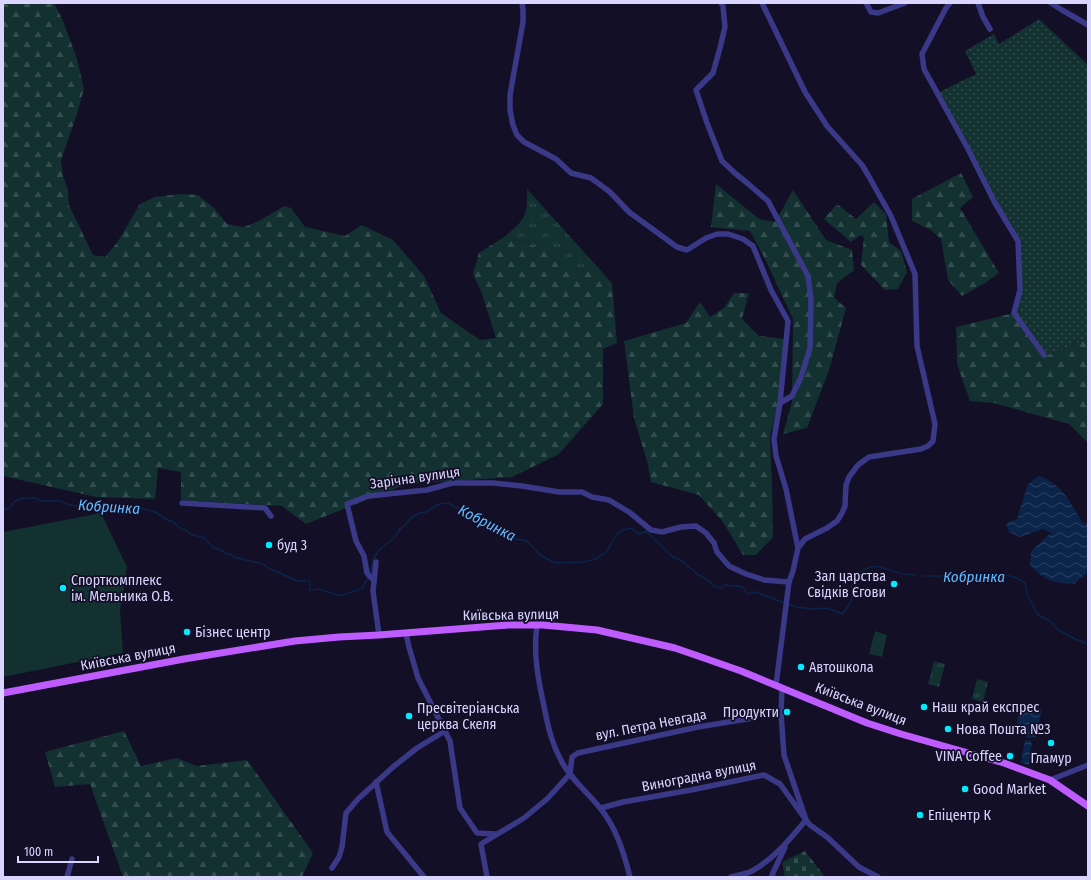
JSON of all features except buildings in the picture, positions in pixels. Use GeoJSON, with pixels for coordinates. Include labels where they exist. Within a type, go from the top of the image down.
{"type":"FeatureCollection","features":[{"type":"Feature","properties":{"kind":"main road","name":"Київська вулиця"},"geometry":{"type":"LineString","coordinates":[[3,693],[184,659],[295,641],[508,625],[537,625],[597,630],[627,636],[700,656],[779,686],[867,723],[1004,763],[1050,780],[1088,806]]}},
{"type":"Feature","properties":{"kind":"street"},"geometry":{"type":"LineString","coordinates":[[522,3],[523,22],[510,95],[510,110],[517,135],[524,142],[556,160],[571,173],[592,178],[610,192],[630,212],[677,247],[687,250],[706,238],[717,234],[728,234],[743,239],[753,246],[771,290],[788,321],[780,403],[774,439],[776,456],[786,489],[798,548],[793,571],[788,582],[779,686],[784,755],[806,820],[787,843],[768,860],[751,872],[731,877]]}},
{"type":"Feature","properties":{"kind":"street"},"geometry":{"type":"LineString","coordinates":[[721,3],[723,6],[725,27],[719,54],[713,73],[696,90],[722,161],[768,201],[808,276],[811,299],[810,348],[801,377],[792,396],[780,403]]}},
{"type":"Feature","properties":{"kind":"street"},"geometry":{"type":"LineString","coordinates":[[762,3],[805,92],[827,126],[862,165],[868,175],[890,216],[915,274],[917,346],[935,424],[933,441],[928,446],[914,450],[869,457],[858,465],[849,477],[846,486],[842,513],[836,521],[827,528],[805,539],[798,548]]}},
{"type":"Feature","properties":{"kind":"street"},"geometry":{"type":"LineString","coordinates":[[866,3],[871,12],[878,13],[905,3]]}},
{"type":"Feature","properties":{"kind":"street"},"geometry":{"type":"LineString","coordinates":[[950,3],[922,54],[924,70],[995,203],[1018,241],[1020,290],[1014,313],[1044,355]]}},
{"type":"Feature","properties":{"kind":"street"},"geometry":{"type":"LineString","coordinates":[[978,3],[983,17],[990,29]]}},
{"type":"Feature","properties":{"kind":"street"},"geometry":{"type":"LineString","coordinates":[[1051,3],[1088,25]]}},
{"type":"Feature","properties":{"kind":"street","name":"Зарічна вулиця"},"geometry":{"type":"LineString","coordinates":[[370,577],[364,556],[356,541],[347,504],[368,496],[427,490],[452,483],[493,483],[558,492],[582,492],[592,497],[609,500],[629,512],[651,530],[662,532],[681,527],[696,526],[706,533],[714,543],[717,552],[729,566],[764,580],[788,582]]}},
{"type":"Feature","properties":{"kind":"street"},"geometry":{"type":"LineString","coordinates":[[182,503],[265,508],[271,516]]}},
{"type":"Feature","properties":{"kind":"street"},"geometry":{"type":"LineString","coordinates":[[376,562],[370,577],[379,635]]}},
{"type":"Feature","properties":{"kind":"street"},"geometry":{"type":"LineString","coordinates":[[537,625],[535,660],[549,734],[555,750],[570,774],[601,808],[616,832],[630,877]]}},
{"type":"Feature","properties":{"kind":"street"},"geometry":{"type":"LineString","coordinates":[[406,633],[418,678],[450,740],[460,808],[477,833],[496,834]]}},
{"type":"Feature","properties":{"kind":"street","name":"вул. Петра Невгада"},"geometry":{"type":"LineString","coordinates":[[570,774],[572,758],[583,751],[753,718]]}},
{"type":"Feature","properties":{"kind":"street"},"geometry":{"type":"LineString","coordinates":[[332,868],[339,857],[342,847],[346,813],[376,782],[417,748],[445,732]]}},
{"type":"Feature","properties":{"kind":"street"},"geometry":{"type":"LineString","coordinates":[[1050,780],[1088,765]]}},
{"type":"Feature","properties":{"kind":"street"},"geometry":{"type":"LineString","coordinates":[[488,877],[481,844],[524,818],[547,799],[570,774]]}},
{"type":"Feature","properties":{"kind":"street","name":"Виноградна вулиця"},"geometry":{"type":"LineString","coordinates":[[601,808],[623,802],[764,775],[780,784],[810,825],[827,837],[859,867],[878,877]]}},
{"type":"Feature","properties":{"kind":"street"},"geometry":{"type":"LineString","coordinates":[[376,782],[387,832],[424,877]]}},
{"type":"Feature","properties":{"kind":"street"},"geometry":{"type":"LineString","coordinates":[[773,877],[772,875],[787,843]]}},
{"type":"Feature","properties":{"kind":"street"},"geometry":{"type":"LineString","coordinates":[[68,877],[72,858]]}},
{"type":"Feature","properties":{"kind":"green space"},"geometry":{"type":"Polygon","coordinates":[[[3,3],[54,3],[63,21],[77,59],[84,89],[61,160],[63,176],[68,190],[69,205],[93,255],[105,257],[117,243],[140,204],[155,197],[180,194],[198,195],[214,208],[227,224],[244,227],[259,221],[284,206],[291,208],[305,227],[345,236],[362,225],[393,240],[424,276],[441,313],[480,340],[496,338],[481,291],[473,274],[479,253],[504,237],[527,242],[551,256],[572,275],[579,268],[594,270],[612,283],[617,343],[603,349],[603,404],[559,454],[512,477],[407,484],[306,524],[282,506],[181,500],[181,472],[158,468],[155,499],[96,497],[3,476],[3,3]]]}},
{"type":"Feature","properties":{"kind":"green space"},"geometry":{"type":"Polygon","coordinates":[[[1039,19],[1088,65],[1088,338],[1050,355],[1044,355],[1014,313],[1020,290],[1018,241],[937,93],[976,74],[965,51],[994,34],[999,44],[1039,19]]]}},
{"type":"Feature","properties":{"kind":"green space"},"geometry":{"type":"Polygon","coordinates":[[[961,173],[973,197],[960,208],[999,273],[962,296],[948,280],[941,239],[931,230],[912,221],[912,199],[961,173]]]}},
{"type":"Feature","properties":{"kind":"green space"},"geometry":{"type":"Polygon","coordinates":[[[716,184],[759,219],[775,222],[793,190],[826,240],[852,250],[854,270],[837,283],[834,298],[846,308],[829,370],[807,428],[783,434],[792,402],[793,319],[767,263],[750,231],[711,227],[716,184]]]}},
{"type":"Feature","properties":{"kind":"green space"},"geometry":{"type":"Polygon","coordinates":[[[527,189],[612,283],[594,270],[572,276],[551,256],[527,242],[504,237],[517,226],[524,217],[527,206],[527,189]]]}},
{"type":"Feature","properties":{"kind":"green space"},"geometry":{"type":"Polygon","coordinates":[[[874,202],[886,214],[889,242],[901,251],[907,272],[898,289],[885,290],[861,265],[864,238],[861,235],[851,242],[824,219],[837,204],[856,219],[874,202]]]}},
{"type":"Feature","properties":{"kind":"green space"},"geometry":{"type":"Polygon","coordinates":[[[734,293],[749,293],[742,319],[759,336],[785,339],[779,398],[770,436],[773,537],[756,555],[743,555],[723,522],[699,495],[651,482],[647,461],[634,418],[624,341],[686,323],[700,302],[710,317],[724,308],[734,293]]]}},
{"type":"Feature","properties":{"kind":"green space"},"geometry":{"type":"Polygon","coordinates":[[[1014,313],[1050,355],[1088,338],[1088,443],[1069,424],[994,403],[970,401],[957,364],[956,327],[1014,313]]]}},
{"type":"Feature","properties":{"kind":"green space","name":"Спорткомплекс ім. Мельника О.В."},"geometry":{"type":"Polygon","coordinates":[[[101,513],[127,567],[120,610],[123,653],[3,677],[3,532],[101,513]]]}},
{"type":"Feature","properties":{"kind":"green space"},"geometry":{"type":"Polygon","coordinates":[[[875,631],[887,635],[882,657],[869,654],[875,631]]]}},
{"type":"Feature","properties":{"kind":"green space"},"geometry":{"type":"Polygon","coordinates":[[[934,661],[945,664],[939,687],[928,684],[934,661]]]}},
{"type":"Feature","properties":{"kind":"green space"},"geometry":{"type":"Polygon","coordinates":[[[977,679],[988,682],[983,702],[972,699],[977,679]]]}},
{"type":"Feature","properties":{"kind":"green space"},"geometry":{"type":"Polygon","coordinates":[[[124,731],[141,766],[177,758],[197,766],[247,760],[313,853],[302,877],[123,877],[90,784],[55,787],[45,752],[124,731]]]}},
{"type":"Feature","properties":{"kind":"green space"},"geometry":{"type":"Polygon","coordinates":[[[805,851],[825,877],[785,877],[782,862],[805,851]]]}},
{"type":"Feature","properties":{"kind":"water"},"geometry":{"type":"Polygon","coordinates":[[[1039,476],[1060,489],[1070,501],[1083,523],[1088,523],[1088,572],[1074,584],[1049,580],[1030,565],[1031,551],[1051,533],[1043,529],[1020,537],[1009,532],[1006,523],[1017,519],[1028,484],[1039,476]]]}},
{"type":"Feature","properties":{"kind":"water"},"geometry":{"type":"Polygon","coordinates":[[[1023,704],[1042,709],[1035,737],[1027,738],[1023,733],[1016,732],[1019,709],[1023,704]]]}},
{"type":"Feature","properties":{"kind":"water"},"geometry":{"type":"Polygon","coordinates":[[[1025,740],[1032,741],[1029,765],[1021,763],[1025,740]]]}},
{"type":"Feature","properties":{"kind":"waterway","name":"Кобринка"},"geometry":{"type":"LineString","coordinates":[[3,510],[11,507],[15,501],[29,498],[37,498],[40,501],[61,501],[66,504],[85,507],[136,507],[155,512],[169,521],[171,520],[182,530],[185,529],[190,534],[204,538],[213,547],[232,555],[233,557],[263,564],[270,569],[298,581],[310,581],[310,590],[320,589],[336,595],[343,595],[363,588],[368,578]]}},
{"type":"Feature","properties":{"kind":"waterway","name":"Кобринка"},"geometry":{"type":"LineString","coordinates":[[370,575],[373,560],[379,550],[395,537],[400,529],[411,518],[420,513],[426,512],[439,504],[448,503],[515,539],[527,541],[540,555],[555,563],[583,562],[593,560],[606,553],[616,535],[623,530],[631,528],[639,534],[646,531],[673,557],[682,561],[712,585],[721,588],[725,585],[743,587],[747,594],[756,592],[784,603]]}},
{"type":"Feature","properties":{"kind":"waterway","name":"Кобринка"},"geometry":{"type":"LineString","coordinates":[[788,604],[812,609],[827,608],[842,614],[851,600],[853,580],[863,570],[875,566],[900,573],[915,575]]}},
{"type":"Feature","properties":{"kind":"waterway","name":"Кобринка"},"geometry":{"type":"LineString","coordinates":[[924,576],[950,576],[970,579],[990,578],[1005,575],[1014,577],[1025,583],[1027,593],[1037,614],[1050,621],[1057,629],[1088,644]]}},
{"type":"Feature","properties":{"kind":"place","name":"буд 3"},"geometry":{"type":"Point","coordinates":[269,545]}},
{"type":"Feature","properties":{"kind":"place","name":"Зал царства Свідків Єгови"},"geometry":{"type":"Point","coordinates":[894,584]}},
{"type":"Feature","properties":{"kind":"place","name":"Спорткомплекс ім. Мельника О.В."},"geometry":{"type":"Point","coordinates":[63,588]}},
{"type":"Feature","properties":{"kind":"place","name":"Бізнес центр"},"geometry":{"type":"Point","coordinates":[187,632]}},
{"type":"Feature","properties":{"kind":"place","name":"Автошкола"},"geometry":{"type":"Point","coordinates":[801,667]}},
{"type":"Feature","properties":{"kind":"place","name":"Наш край експрес"},"geometry":{"type":"Point","coordinates":[924,707]}},
{"type":"Feature","properties":{"kind":"place","name":"Продукти"},"geometry":{"type":"Point","coordinates":[787,712]}},
{"type":"Feature","properties":{"kind":"place","name":"Пресвітеріанська церква Скеля"},"geometry":{"type":"Point","coordinates":[409,716]}},
{"type":"Feature","properties":{"kind":"place","name":"Нова Пошта №3"},"geometry":{"type":"Point","coordinates":[948,729]}},
{"type":"Feature","properties":{"kind":"place","name":"Гламур"},"geometry":{"type":"Point","coordinates":[1051,743]}},
{"type":"Feature","properties":{"kind":"place","name":"VINA Coffee"},"geometry":{"type":"Point","coordinates":[1010,756]}},
{"type":"Feature","properties":{"kind":"place","name":"Good Market"},"geometry":{"type":"Point","coordinates":[965,789]}},
{"type":"Feature","properties":{"kind":"place","name":"Епіцентр К"},"geometry":{"type":"Point","coordinates":[920,815]}}]}
